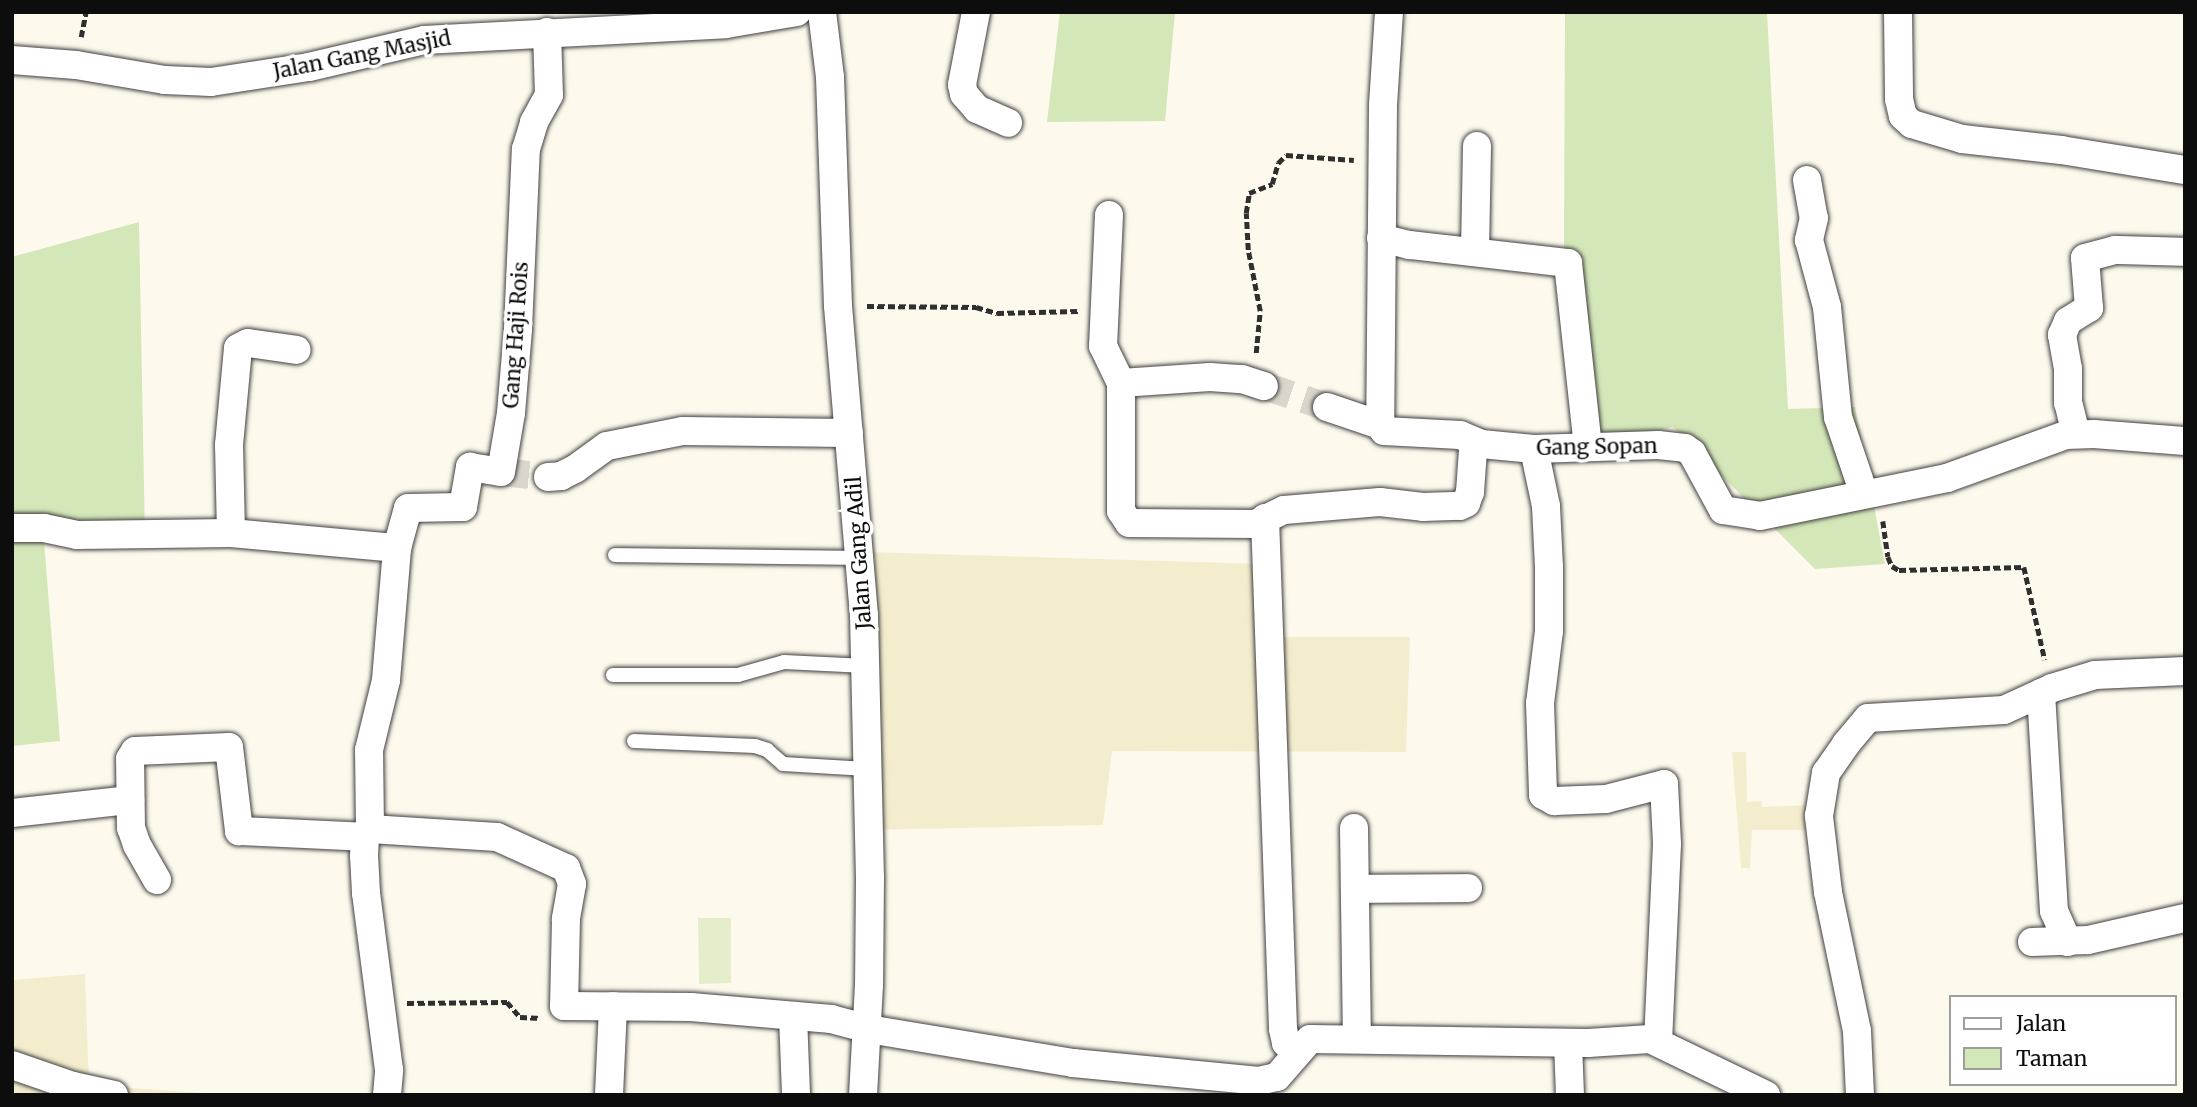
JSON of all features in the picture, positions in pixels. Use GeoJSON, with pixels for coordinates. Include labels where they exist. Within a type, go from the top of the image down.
{"type":"FeatureCollection","features":[{"type":"Feature","properties":{"kind":"street","name":"Jalan Gang Masjid"},"geometry":{"type":"LineString","coordinates":[[12,60],[76,65],[165,80],[211,82],[309,68],[424,40],[726,24],[797,12]]}},
{"type":"Feature","properties":{"kind":"street","name":"Jalan Gang Adil"},"geometry":{"type":"LineString","coordinates":[[822,12],[830,77],[838,306],[860,558],[866,666],[870,877],[868,1029],[863,1095]]}},
{"type":"Feature","properties":{"kind":"street"},"geometry":{"type":"LineString","coordinates":[[976,12],[962,85],[964,94],[977,109],[1008,123]]}},
{"type":"Feature","properties":{"kind":"street"},"geometry":{"type":"LineString","coordinates":[[1380,425],[1384,57],[1389,12]]}},
{"type":"Feature","properties":{"kind":"street"},"geometry":{"type":"LineString","coordinates":[[1898,12],[1899,99],[1903,116],[1912,124],[1962,139],[2061,150],[2185,170]]}},
{"type":"Feature","properties":{"kind":"street","name":"Gang Haji Rois"},"geometry":{"type":"LineString","coordinates":[[397,548],[408,508],[463,507],[470,467],[501,472],[511,413],[518,329],[526,149],[534,122],[549,94],[547,32]]}},
{"type":"Feature","properties":{"kind":"street"},"geometry":{"type":"LineString","coordinates":[[1475,251],[1478,146]]}},
{"type":"Feature","properties":{"kind":"street"},"geometry":{"type":"LineString","coordinates":[[1807,180],[1814,218],[1810,240],[1827,307],[1838,417],[1873,492]]}},
{"type":"Feature","properties":{"kind":"street"},"geometry":{"type":"LineString","coordinates":[[1109,215],[1103,350],[1121,383],[1121,511],[1124,520],[1132,524],[1255,524],[1284,510],[1380,502],[1423,507],[1463,506],[1470,492],[1473,450],[1481,444]]}},
{"type":"Feature","properties":{"kind":"street"},"geometry":{"type":"LineString","coordinates":[[1381,238],[1410,245],[1568,263],[1588,447]]}},
{"type":"Feature","properties":{"kind":"street"},"geometry":{"type":"LineString","coordinates":[[2076,434],[2068,403],[2068,369],[2062,335],[2068,321],[2089,308],[2085,258],[2115,250],[2185,252]]}},
{"type":"Feature","properties":{"kind":"street"},"geometry":{"type":"LineString","coordinates":[[231,533],[229,445],[238,348],[248,343],[297,350]]}},
{"type":"Feature","properties":{"kind":"street"},"geometry":{"type":"LineString","coordinates":[[1121,383],[1210,377],[1257,383]]}},
{"type":"Feature","properties":{"kind":"street","name":"Gang Sopan"},"geometry":{"type":"LineString","coordinates":[[1326,407],[1380,425],[1387,432],[1460,435],[1481,444],[1534,449],[1685,448],[1696,458],[1720,507],[1737,514],[1770,515],[1947,478],[2057,438],[2076,434],[2185,441]]}},
{"type":"Feature","properties":{"kind":"street"},"geometry":{"type":"LineString","coordinates":[[548,477],[575,469],[607,446],[683,431],[849,433]]}},
{"type":"Feature","properties":{"kind":"street"},"geometry":{"type":"LineString","coordinates":[[1534,449],[1546,506],[1549,567],[1549,631],[1540,704],[1543,794],[1554,801],[1606,799],[1664,784],[1667,844],[1658,1041]]}},
{"type":"Feature","properties":{"kind":"street"},"geometry":{"type":"LineString","coordinates":[[1265,519],[1283,1029],[1286,1043],[1296,1055]]}},
{"type":"Feature","properties":{"kind":"street"},"geometry":{"type":"LineString","coordinates":[[12,528],[44,528],[77,535],[231,533],[397,548],[386,680],[369,750],[366,893],[382,1004],[388,1070],[387,1095]]}},
{"type":"Feature","properties":{"kind":"street"},"geometry":{"type":"LineString","coordinates":[[1860,1095],[1857,1031],[1828,892],[1820,828],[1819,803],[1825,773],[1868,718],[2004,710],[2046,691],[2114,673],[2185,671]]}},
{"type":"Feature","properties":{"kind":"street"},"geometry":{"type":"LineString","coordinates":[[2046,691],[2054,911],[2068,942]]}},
{"type":"Feature","properties":{"kind":"street"},"geometry":{"type":"LineString","coordinates":[[157,880],[134,839],[130,800],[131,753],[227,745],[230,748],[239,831],[497,837],[566,868],[572,884],[566,919],[564,1006],[691,1007],[839,1020],[868,1029],[1073,1063],[1259,1081],[1277,1077],[1310,1039],[1357,1029],[1638,1038],[1658,1041],[1766,1095]]}},
{"type":"Feature","properties":{"kind":"street"},"geometry":{"type":"LineString","coordinates":[[12,813],[130,800]]}},
{"type":"Feature","properties":{"kind":"street"},"geometry":{"type":"LineString","coordinates":[[1354,828],[1357,1029]]}},
{"type":"Feature","properties":{"kind":"street"},"geometry":{"type":"LineString","coordinates":[[1355,889],[1468,888]]}},
{"type":"Feature","properties":{"kind":"street"},"geometry":{"type":"LineString","coordinates":[[2032,942],[2068,942],[2185,919]]}},
{"type":"Feature","properties":{"kind":"street"},"geometry":{"type":"LineString","coordinates":[[609,1095],[613,1006]]}},
{"type":"Feature","properties":{"kind":"street"},"geometry":{"type":"LineString","coordinates":[[793,1016],[796,1095]]}},
{"type":"Feature","properties":{"kind":"street"},"geometry":{"type":"LineString","coordinates":[[1566,1034],[1570,1095]]}},
{"type":"Feature","properties":{"kind":"street"},"geometry":{"type":"LineString","coordinates":[[12,1065],[73,1086],[114,1095]]}},
{"type":"Feature","properties":{"kind":"lane"},"geometry":{"type":"LineString","coordinates":[[615,555],[860,558]]}},
{"type":"Feature","properties":{"kind":"lane"},"geometry":{"type":"LineString","coordinates":[[613,675],[738,675],[784,662],[866,666]]}},
{"type":"Feature","properties":{"kind":"lane"},"geometry":{"type":"LineString","coordinates":[[634,741],[755,746],[767,750],[783,764],[867,769]]}},
{"type":"Feature","properties":{"kind":"path"},"geometry":{"type":"LineString","coordinates":[[1257,383],[1260,311],[1248,250],[1246,213],[1249,193],[1272,184],[1278,163],[1286,155],[1382,163]]}},
{"type":"Feature","properties":{"kind":"path"},"geometry":{"type":"LineString","coordinates":[[838,306],[976,307],[997,313],[1104,311]]}},
{"type":"Feature","properties":{"kind":"path"},"geometry":{"type":"LineString","coordinates":[[1873,492],[1889,562],[1895,568],[1909,571],[2024,568],[2046,691]]}},
{"type":"Feature","properties":{"kind":"path"},"geometry":{"type":"LineString","coordinates":[[382,1004],[507,1002],[520,1017],[526,1019],[557,1013],[564,1006]]}},
{"type":"Feature","properties":{"kind":"shaded area"},"geometry":{"type":"Polygon","coordinates":[[[867,552],[1262,564],[1267,637],[1410,637],[1406,752],[1112,751],[1103,825],[866,830],[867,552]]]}},
{"type":"Feature","properties":{"kind":"shaded area"},"geometry":{"type":"Polygon","coordinates":[[[1732,752],[1746,752],[1747,802],[1762,801],[1762,807],[1811,805],[1812,830],[1752,830],[1750,868],[1741,868],[1732,752]]]}},
{"type":"Feature","properties":{"kind":"shaded area"},"geometry":{"type":"Polygon","coordinates":[[[85,974],[89,1085],[231,1095],[12,1095],[12,980],[85,974]]]}},
{"type":"Feature","properties":{"kind":"green space"},"geometry":{"type":"Polygon","coordinates":[[[1060,12],[1175,12],[1165,121],[1047,122],[1060,12]]]}},
{"type":"Feature","properties":{"kind":"green space"},"geometry":{"type":"Polygon","coordinates":[[[1565,12],[1767,12],[1788,409],[1855,407],[1885,564],[1815,569],[1673,427],[1600,446],[1564,254],[1565,12]]]}},
{"type":"Feature","properties":{"kind":"green space"},"geometry":{"type":"Polygon","coordinates":[[[139,222],[145,539],[44,541],[60,741],[12,746],[12,257],[139,222]]]}},
{"type":"Feature","properties":{"kind":"green space"},"geometry":{"type":"Polygon","coordinates":[[[698,918],[731,918],[731,983],[699,984],[698,918]]]}},
{"type":"Feature","properties":{"kind":"tunnel"},"geometry":{"type":"LineString","coordinates":[[1264,386],[1327,407]]}},
{"type":"Feature","properties":{"kind":"tunnel"},"geometry":{"type":"LineString","coordinates":[[501,472],[548,477]]}}]}
